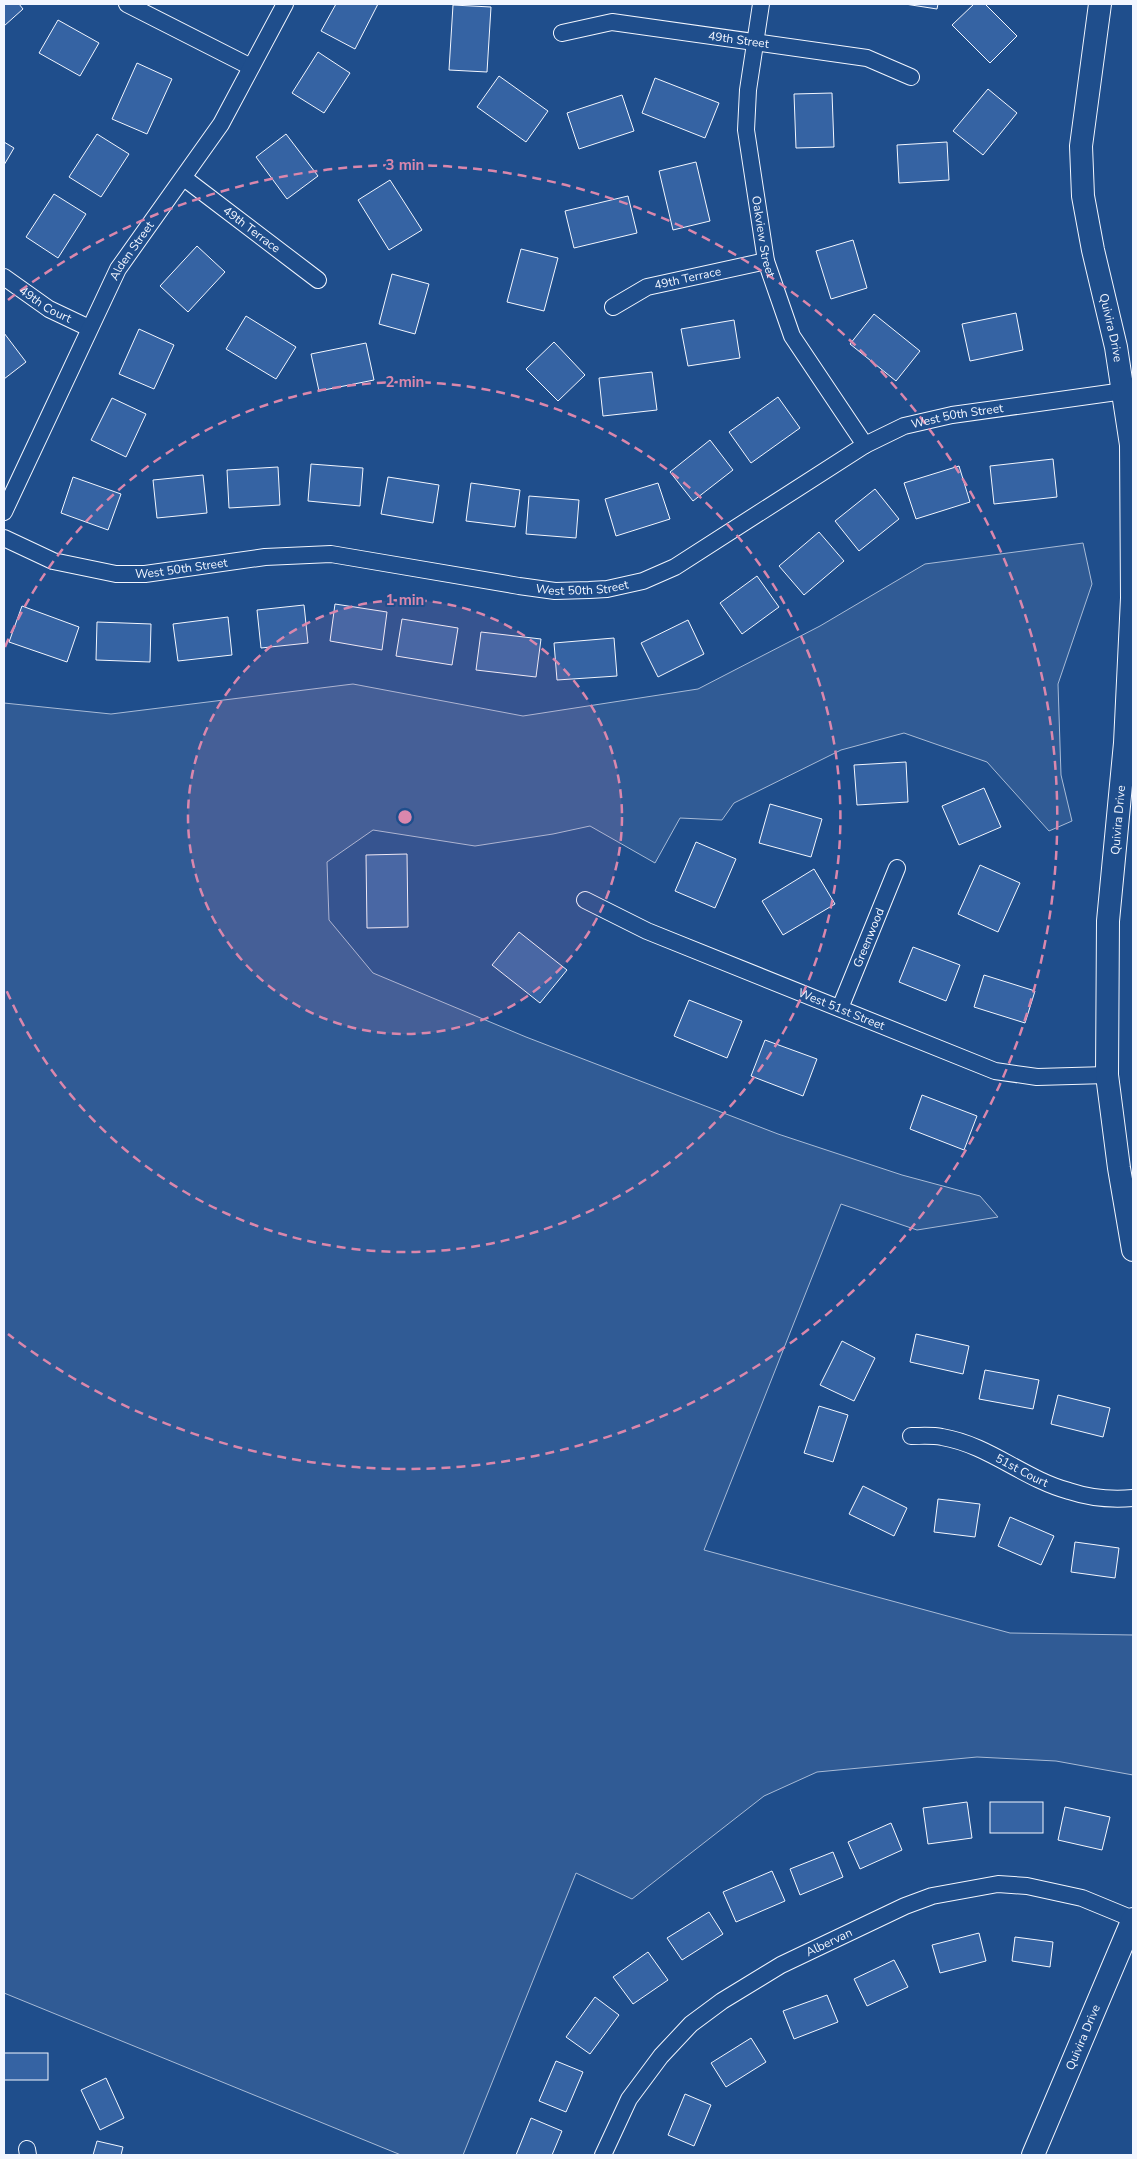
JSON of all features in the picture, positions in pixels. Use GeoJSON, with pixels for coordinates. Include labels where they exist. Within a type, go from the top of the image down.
{"type":"FeatureCollection","features":[{"type":"Feature","properties":{"kind":"main road","name":"Quivira Drive"},"geometry":{"type":"LineString","coordinates":[[1100,4],[1081,146],[1083,196],[1124,391],[1131,445],[1133,492],[1132,633],[1125,743],[1108,921],[1107,1075],[1119,1168],[1133,1250]]}},
{"type":"Feature","properties":{"kind":"main road","name":"Quivira Drive"},"geometry":{"type":"LineString","coordinates":[[1034,2155],[1133,1919]]}},
{"type":"Feature","properties":{"kind":"street"},"geometry":{"type":"LineString","coordinates":[[127,4],[251,67]]}},
{"type":"Feature","properties":{"kind":"street","name":"Alden Street"},"geometry":{"type":"LineString","coordinates":[[4,512],[118,269],[221,124],[285,4]]}},
{"type":"Feature","properties":{"kind":"street","name":"Oakview Street"},"geometry":{"type":"LineString","coordinates":[[761,4],[748,90],[746,130],[766,261],[792,336],[865,445]]}},
{"type":"Feature","properties":{"kind":"street","name":"49th Street"},"geometry":{"type":"LineString","coordinates":[[562,33],[612,22],[867,58],[911,76]]}},
{"type":"Feature","properties":{"kind":"street","name":"49th Terrace"},"geometry":{"type":"LineString","coordinates":[[184,178],[318,280]]}},
{"type":"Feature","properties":{"kind":"street","name":"49th Terrace"},"geometry":{"type":"LineString","coordinates":[[613,307],[647,287],[766,261]]}},
{"type":"Feature","properties":{"kind":"street","name":"49th Court"},"geometry":{"type":"LineString","coordinates":[[4,277],[49,309],[89,328]]}},
{"type":"Feature","properties":{"kind":"street","name":"West 50th Street"},"geometry":{"type":"LineString","coordinates":[[4,538],[53,561],[116,574],[145,574],[266,557],[331,554],[546,590],[607,589],[644,581],[675,567],[865,445],[904,426],[920,421],[1124,391]]}},
{"type":"Feature","properties":{"kind":"street","name":"Greenwood"},"geometry":{"type":"LineString","coordinates":[[840,1008],[897,868]]}},
{"type":"Feature","properties":{"kind":"street","name":"West 51st Street"},"geometry":{"type":"LineString","coordinates":[[585,900],[647,931],[996,1070],[1037,1077],[1107,1075]]}},
{"type":"Feature","properties":{"kind":"street","name":"51st Court"},"geometry":{"type":"LineString","coordinates":[[911,1436],[940,1436],[964,1442],[989,1452],[1067,1491],[1100,1498],[1133,1498]]}},
{"type":"Feature","properties":{"kind":"street","name":"Albervan"},"geometry":{"type":"LineString","coordinates":[[603,2155],[629,2099],[661,2056],[691,2024],[722,2000],[781,1965],[889,1913],[932,1896],[998,1884],[1027,1886],[1058,1892],[1099,1904],[1133,1919]]}},
{"type":"Feature","properties":{"kind":"shaded area"},"geometry":{"type":"Polygon","coordinates":[[[1083,543],[1092,584],[1058,684],[1061,775],[1072,821],[1049,831],[987,762],[904,733],[841,750],[734,803],[722,820],[680,818],[655,863],[590,826],[553,834],[475,846],[373,830],[327,862],[329,920],[373,973],[526,1037],[778,1134],[902,1175],[980,1196],[998,1217],[917,1230],[841,1204],[704,1550],[1010,1633],[1133,1635],[1133,1775],[1056,1761],[977,1757],[817,1772],[764,1796],[632,1899],[576,1873],[463,2155],[401,2155],[4,1993],[4,703],[111,714],[353,684],[523,716],[698,689],[820,626],[925,564],[1083,543]]]}},
{"type":"Feature","properties":{"kind":"building"},"geometry":{"type":"Polygon","coordinates":[[[4,4],[19,4],[23,9],[4,26],[4,4]]]}},
{"type":"Feature","properties":{"kind":"building"},"geometry":{"type":"Polygon","coordinates":[[[336,4],[378,4],[355,49],[321,31],[336,4]]]}},
{"type":"Feature","properties":{"kind":"building"},"geometry":{"type":"Polygon","coordinates":[[[905,4],[938,4],[937,9],[905,4]]]}},
{"type":"Feature","properties":{"kind":"building"},"geometry":{"type":"Polygon","coordinates":[[[974,4],[985,4],[1017,36],[990,63],[952,25],[974,4]]]}},
{"type":"Feature","properties":{"kind":"building"},"geometry":{"type":"Polygon","coordinates":[[[453,5],[491,7],[487,72],[449,70],[453,5]]]}},
{"type":"Feature","properties":{"kind":"building"},"geometry":{"type":"Polygon","coordinates":[[[58,20],[99,43],[80,76],[39,53],[58,20]]]}},
{"type":"Feature","properties":{"kind":"building"},"geometry":{"type":"Polygon","coordinates":[[[318,52],[350,73],[324,113],[292,93],[318,52]]]}},
{"type":"Feature","properties":{"kind":"building"},"geometry":{"type":"Polygon","coordinates":[[[137,63],[172,79],[147,134],[112,119],[137,63]]]}},
{"type":"Feature","properties":{"kind":"building"},"geometry":{"type":"Polygon","coordinates":[[[499,76],[548,111],[526,142],[477,107],[499,76]]]}},
{"type":"Feature","properties":{"kind":"building"},"geometry":{"type":"Polygon","coordinates":[[[655,78],[719,103],[705,138],[642,113],[655,78]]]}},
{"type":"Feature","properties":{"kind":"building"},"geometry":{"type":"Polygon","coordinates":[[[988,89],[1017,113],[983,155],[953,131],[988,89]]]}},
{"type":"Feature","properties":{"kind":"building"},"geometry":{"type":"Polygon","coordinates":[[[832,93],[834,147],[796,148],[794,94],[832,93]]]}},
{"type":"Feature","properties":{"kind":"building"},"geometry":{"type":"Polygon","coordinates":[[[622,95],[634,131],[579,149],[567,113],[622,95]]]}},
{"type":"Feature","properties":{"kind":"building"},"geometry":{"type":"Polygon","coordinates":[[[97,134],[129,154],[101,197],[69,177],[97,134]]]}},
{"type":"Feature","properties":{"kind":"building"},"geometry":{"type":"Polygon","coordinates":[[[286,134],[318,176],[287,199],[256,157],[286,134]]]}},
{"type":"Feature","properties":{"kind":"building"},"geometry":{"type":"Polygon","coordinates":[[[4,142],[14,148],[4,165],[4,142]]]}},
{"type":"Feature","properties":{"kind":"building"},"geometry":{"type":"Polygon","coordinates":[[[947,142],[949,180],[899,183],[897,145],[947,142]]]}},
{"type":"Feature","properties":{"kind":"building"},"geometry":{"type":"Polygon","coordinates":[[[696,162],[710,221],[673,230],[659,171],[696,162]]]}},
{"type":"Feature","properties":{"kind":"building"},"geometry":{"type":"Polygon","coordinates":[[[390,180],[422,230],[389,250],[358,200],[390,180]]]}},
{"type":"Feature","properties":{"kind":"building"},"geometry":{"type":"Polygon","coordinates":[[[54,194],[86,214],[58,258],[26,237],[54,194]]]}},
{"type":"Feature","properties":{"kind":"building"},"geometry":{"type":"Polygon","coordinates":[[[628,196],[637,233],[574,248],[565,211],[628,196]]]}},
{"type":"Feature","properties":{"kind":"building"},"geometry":{"type":"Polygon","coordinates":[[[853,240],[867,288],[831,299],[816,251],[853,240]]]}},
{"type":"Feature","properties":{"kind":"building"},"geometry":{"type":"Polygon","coordinates":[[[197,246],[225,272],[188,312],[160,286],[197,246]]]}},
{"type":"Feature","properties":{"kind":"building"},"geometry":{"type":"Polygon","coordinates":[[[521,249],[558,258],[544,311],[507,302],[521,249]]]}},
{"type":"Feature","properties":{"kind":"building"},"geometry":{"type":"Polygon","coordinates":[[[392,274],[429,284],[415,334],[379,324],[392,274]]]}},
{"type":"Feature","properties":{"kind":"building"},"geometry":{"type":"Polygon","coordinates":[[[1016,313],[1023,350],[970,361],[962,324],[1016,313]]]}},
{"type":"Feature","properties":{"kind":"building"},"geometry":{"type":"Polygon","coordinates":[[[874,314],[920,351],[896,381],[850,344],[874,314]]]}},
{"type":"Feature","properties":{"kind":"building"},"geometry":{"type":"Polygon","coordinates":[[[246,316],[296,347],[276,379],[226,349],[246,316]]]}},
{"type":"Feature","properties":{"kind":"building"},"geometry":{"type":"Polygon","coordinates":[[[734,320],[740,358],[688,366],[681,329],[734,320]]]}},
{"type":"Feature","properties":{"kind":"building"},"geometry":{"type":"Polygon","coordinates":[[[139,329],[174,345],[154,389],[119,374],[139,329]]]}},
{"type":"Feature","properties":{"kind":"building"},"geometry":{"type":"Polygon","coordinates":[[[4,333],[26,362],[4,379],[4,333]]]}},
{"type":"Feature","properties":{"kind":"building"},"geometry":{"type":"Polygon","coordinates":[[[554,342],[585,375],[558,401],[526,369],[554,342]]]}},
{"type":"Feature","properties":{"kind":"building"},"geometry":{"type":"Polygon","coordinates":[[[366,343],[374,380],[319,391],[311,354],[366,343]]]}},
{"type":"Feature","properties":{"kind":"building"},"geometry":{"type":"Polygon","coordinates":[[[652,372],[657,410],[603,416],[599,378],[652,372]]]}},
{"type":"Feature","properties":{"kind":"building"},"geometry":{"type":"Polygon","coordinates":[[[778,397],[800,428],[751,463],[729,432],[778,397]]]}},
{"type":"Feature","properties":{"kind":"building"},"geometry":{"type":"Polygon","coordinates":[[[112,398],[146,414],[126,457],[91,440],[112,398]]]}},
{"type":"Feature","properties":{"kind":"building"},"geometry":{"type":"Polygon","coordinates":[[[710,440],[733,470],[693,501],[670,472],[710,440]]]}},
{"type":"Feature","properties":{"kind":"building"},"geometry":{"type":"Polygon","coordinates":[[[1053,459],[1057,497],[994,504],[990,466],[1053,459]]]}},
{"type":"Feature","properties":{"kind":"building"},"geometry":{"type":"Polygon","coordinates":[[[311,464],[363,468],[360,506],[308,501],[311,464]]]}},
{"type":"Feature","properties":{"kind":"building"},"geometry":{"type":"Polygon","coordinates":[[[959,466],[970,502],[916,519],[904,483],[959,466]]]}},
{"type":"Feature","properties":{"kind":"building"},"geometry":{"type":"Polygon","coordinates":[[[278,467],[280,505],[229,508],[227,470],[278,467]]]}},
{"type":"Feature","properties":{"kind":"building"},"geometry":{"type":"Polygon","coordinates":[[[203,475],[207,513],[157,518],[153,480],[203,475]]]}},
{"type":"Feature","properties":{"kind":"building"},"geometry":{"type":"Polygon","coordinates":[[[73,477],[121,494],[108,530],[61,513],[73,477]]]}},
{"type":"Feature","properties":{"kind":"building"},"geometry":{"type":"Polygon","coordinates":[[[388,477],[439,485],[433,523],[381,514],[388,477]]]}},
{"type":"Feature","properties":{"kind":"building"},"geometry":{"type":"Polygon","coordinates":[[[471,483],[520,490],[515,527],[466,521],[471,483]]]}},
{"type":"Feature","properties":{"kind":"building"},"geometry":{"type":"Polygon","coordinates":[[[658,483],[670,519],[616,536],[605,499],[658,483]]]}},
{"type":"Feature","properties":{"kind":"building"},"geometry":{"type":"Polygon","coordinates":[[[875,489],[899,519],[859,551],[835,521],[875,489]]]}},
{"type":"Feature","properties":{"kind":"building"},"geometry":{"type":"Polygon","coordinates":[[[529,496],[579,500],[576,538],[526,534],[529,496]]]}},
{"type":"Feature","properties":{"kind":"building"},"geometry":{"type":"Polygon","coordinates":[[[819,532],[844,561],[804,595],[779,566],[819,532]]]}},
{"type":"Feature","properties":{"kind":"building"},"geometry":{"type":"Polygon","coordinates":[[[757,576],[779,607],[742,634],[720,603],[757,576]]]}},
{"type":"Feature","properties":{"kind":"building"},"geometry":{"type":"Polygon","coordinates":[[[335,604],[387,612],[382,650],[330,641],[335,604]]]}},
{"type":"Feature","properties":{"kind":"building"},"geometry":{"type":"Polygon","coordinates":[[[304,605],[308,643],[261,648],[257,610],[304,605]]]}},
{"type":"Feature","properties":{"kind":"building"},"geometry":{"type":"Polygon","coordinates":[[[22,606],[79,627],[67,662],[9,642],[22,606]]]}},
{"type":"Feature","properties":{"kind":"building"},"geometry":{"type":"Polygon","coordinates":[[[228,617],[232,655],[178,661],[173,624],[228,617]]]}},
{"type":"Feature","properties":{"kind":"building"},"geometry":{"type":"Polygon","coordinates":[[[402,619],[458,628],[452,665],[396,656],[402,619]]]}},
{"type":"Feature","properties":{"kind":"building"},"geometry":{"type":"Polygon","coordinates":[[[688,620],[704,654],[658,677],[641,643],[688,620]]]}},
{"type":"Feature","properties":{"kind":"building"},"geometry":{"type":"Polygon","coordinates":[[[97,622],[151,624],[150,662],[96,660],[97,622]]]}},
{"type":"Feature","properties":{"kind":"building"},"geometry":{"type":"Polygon","coordinates":[[[481,632],[541,639],[536,677],[476,670],[481,632]]]}},
{"type":"Feature","properties":{"kind":"building"},"geometry":{"type":"Polygon","coordinates":[[[614,638],[617,676],[557,680],[554,643],[614,638]]]}},
{"type":"Feature","properties":{"kind":"building"},"geometry":{"type":"Polygon","coordinates":[[[906,762],[908,802],[857,805],[854,765],[906,762]]]}},
{"type":"Feature","properties":{"kind":"building"},"geometry":{"type":"Polygon","coordinates":[[[984,788],[1001,827],[959,845],[942,806],[984,788]]]}},
{"type":"Feature","properties":{"kind":"building"},"geometry":{"type":"Polygon","coordinates":[[[770,804],[822,819],[811,857],[759,843],[770,804]]]}},
{"type":"Feature","properties":{"kind":"building"},"geometry":{"type":"Polygon","coordinates":[[[696,842],[736,859],[715,908],[675,891],[696,842]]]}},
{"type":"Feature","properties":{"kind":"building"},"geometry":{"type":"Polygon","coordinates":[[[407,854],[408,927],[367,928],[366,855],[407,854]]]}},
{"type":"Feature","properties":{"kind":"building"},"geometry":{"type":"Polygon","coordinates":[[[980,865],[1020,883],[998,932],[958,914],[980,865]]]}},
{"type":"Feature","properties":{"kind":"building"},"geometry":{"type":"Polygon","coordinates":[[[814,869],[835,904],[783,935],[762,901],[814,869]]]}},
{"type":"Feature","properties":{"kind":"building"},"geometry":{"type":"Polygon","coordinates":[[[519,932],[567,970],[540,1003],[492,965],[519,932]]]}},
{"type":"Feature","properties":{"kind":"building"},"geometry":{"type":"Polygon","coordinates":[[[913,947],[960,965],[946,1001],[899,982],[913,947]]]}},
{"type":"Feature","properties":{"kind":"building"},"geometry":{"type":"Polygon","coordinates":[[[984,975],[1035,991],[1025,1023],[974,1007],[984,975]]]}},
{"type":"Feature","properties":{"kind":"building"},"geometry":{"type":"Polygon","coordinates":[[[689,1000],[742,1021],[727,1058],[674,1036],[689,1000]]]}},
{"type":"Feature","properties":{"kind":"building"},"geometry":{"type":"Polygon","coordinates":[[[765,1040],[817,1059],[803,1096],[751,1076],[765,1040]]]}},
{"type":"Feature","properties":{"kind":"building"},"geometry":{"type":"Polygon","coordinates":[[[922,1095],[977,1116],[964,1150],[910,1129],[922,1095]]]}},
{"type":"Feature","properties":{"kind":"building"},"geometry":{"type":"Polygon","coordinates":[[[916,1334],[969,1346],[963,1374],[910,1362],[916,1334]]]}},
{"type":"Feature","properties":{"kind":"building"},"geometry":{"type":"Polygon","coordinates":[[[842,1341],[875,1358],[854,1401],[820,1385],[842,1341]]]}},
{"type":"Feature","properties":{"kind":"building"},"geometry":{"type":"Polygon","coordinates":[[[985,1370],[1039,1380],[1033,1409],[979,1399],[985,1370]]]}},
{"type":"Feature","properties":{"kind":"building"},"geometry":{"type":"Polygon","coordinates":[[[1058,1395],[1110,1408],[1103,1437],[1051,1424],[1058,1395]]]}},
{"type":"Feature","properties":{"kind":"building"},"geometry":{"type":"Polygon","coordinates":[[[819,1406],[848,1415],[833,1462],[804,1453],[819,1406]]]}},
{"type":"Feature","properties":{"kind":"building"},"geometry":{"type":"Polygon","coordinates":[[[863,1486],[907,1508],[894,1536],[849,1514],[863,1486]]]}},
{"type":"Feature","properties":{"kind":"building"},"geometry":{"type":"Polygon","coordinates":[[[938,1499],[980,1504],[975,1537],[934,1532],[938,1499]]]}},
{"type":"Feature","properties":{"kind":"building"},"geometry":{"type":"Polygon","coordinates":[[[1010,1517],[1054,1536],[1041,1565],[998,1546],[1010,1517]]]}},
{"type":"Feature","properties":{"kind":"building"},"geometry":{"type":"Polygon","coordinates":[[[1075,1542],[1119,1548],[1115,1578],[1071,1572],[1075,1542]]]}},
{"type":"Feature","properties":{"kind":"building"},"geometry":{"type":"Polygon","coordinates":[[[967,1802],[972,1838],[928,1844],[923,1808],[967,1802]]]}},
{"type":"Feature","properties":{"kind":"building"},"geometry":{"type":"Polygon","coordinates":[[[990,1802],[1043,1802],[1043,1833],[990,1833],[990,1802]]]}},
{"type":"Feature","properties":{"kind":"building"},"geometry":{"type":"Polygon","coordinates":[[[1065,1807],[1110,1817],[1102,1850],[1058,1840],[1065,1807]]]}},
{"type":"Feature","properties":{"kind":"building"},"geometry":{"type":"Polygon","coordinates":[[[891,1823],[902,1850],[860,1869],[848,1842],[891,1823]]]}},
{"type":"Feature","properties":{"kind":"building"},"geometry":{"type":"Polygon","coordinates":[[[833,1852],[843,1877],[800,1895],[790,1869],[833,1852]]]}},
{"type":"Feature","properties":{"kind":"building"},"geometry":{"type":"Polygon","coordinates":[[[772,1871],[785,1901],[736,1922],[723,1892],[772,1871]]]}},
{"type":"Feature","properties":{"kind":"building"},"geometry":{"type":"Polygon","coordinates":[[[709,1912],[723,1934],[682,1960],[667,1938],[709,1912]]]}},
{"type":"Feature","properties":{"kind":"building"},"geometry":{"type":"Polygon","coordinates":[[[979,1933],[986,1961],[940,1973],[932,1945],[979,1933]]]}},
{"type":"Feature","properties":{"kind":"building"},"geometry":{"type":"Polygon","coordinates":[[[1015,1937],[1053,1942],[1050,1967],[1012,1961],[1015,1937]]]}},
{"type":"Feature","properties":{"kind":"building"},"geometry":{"type":"Polygon","coordinates":[[[648,1952],[668,1980],[633,2004],[613,1977],[648,1952]]]}},
{"type":"Feature","properties":{"kind":"building"},"geometry":{"type":"Polygon","coordinates":[[[894,1960],[908,1987],[867,2006],[854,1979],[894,1960]]]}},
{"type":"Feature","properties":{"kind":"building"},"geometry":{"type":"Polygon","coordinates":[[[827,1995],[838,2022],[794,2039],[783,2011],[827,1995]]]}},
{"type":"Feature","properties":{"kind":"building"},"geometry":{"type":"Polygon","coordinates":[[[595,1997],[619,2015],[590,2054],[566,2037],[595,1997]]]}},
{"type":"Feature","properties":{"kind":"building"},"geometry":{"type":"Polygon","coordinates":[[[751,2038],[766,2062],[726,2087],[711,2063],[751,2038]]]}},
{"type":"Feature","properties":{"kind":"building"},"geometry":{"type":"Polygon","coordinates":[[[4,2053],[48,2053],[48,2080],[4,2080],[4,2053]]]}},
{"type":"Feature","properties":{"kind":"building"},"geometry":{"type":"Polygon","coordinates":[[[556,2061],[583,2072],[566,2112],[539,2101],[556,2061]]]}},
{"type":"Feature","properties":{"kind":"building"},"geometry":{"type":"Polygon","coordinates":[[[106,2078],[124,2118],[100,2130],[81,2090],[106,2078]]]}},
{"type":"Feature","properties":{"kind":"building"},"geometry":{"type":"Polygon","coordinates":[[[685,2094],[711,2105],[694,2146],[668,2135],[685,2094]]]}},
{"type":"Feature","properties":{"kind":"building"},"geometry":{"type":"Polygon","coordinates":[[[531,2118],[562,2131],[552,2155],[516,2155],[531,2118]]]}},
{"type":"Feature","properties":{"kind":"building"},"geometry":{"type":"Polygon","coordinates":[[[97,2141],[123,2147],[121,2155],[93,2155],[97,2141]]]}}]}
